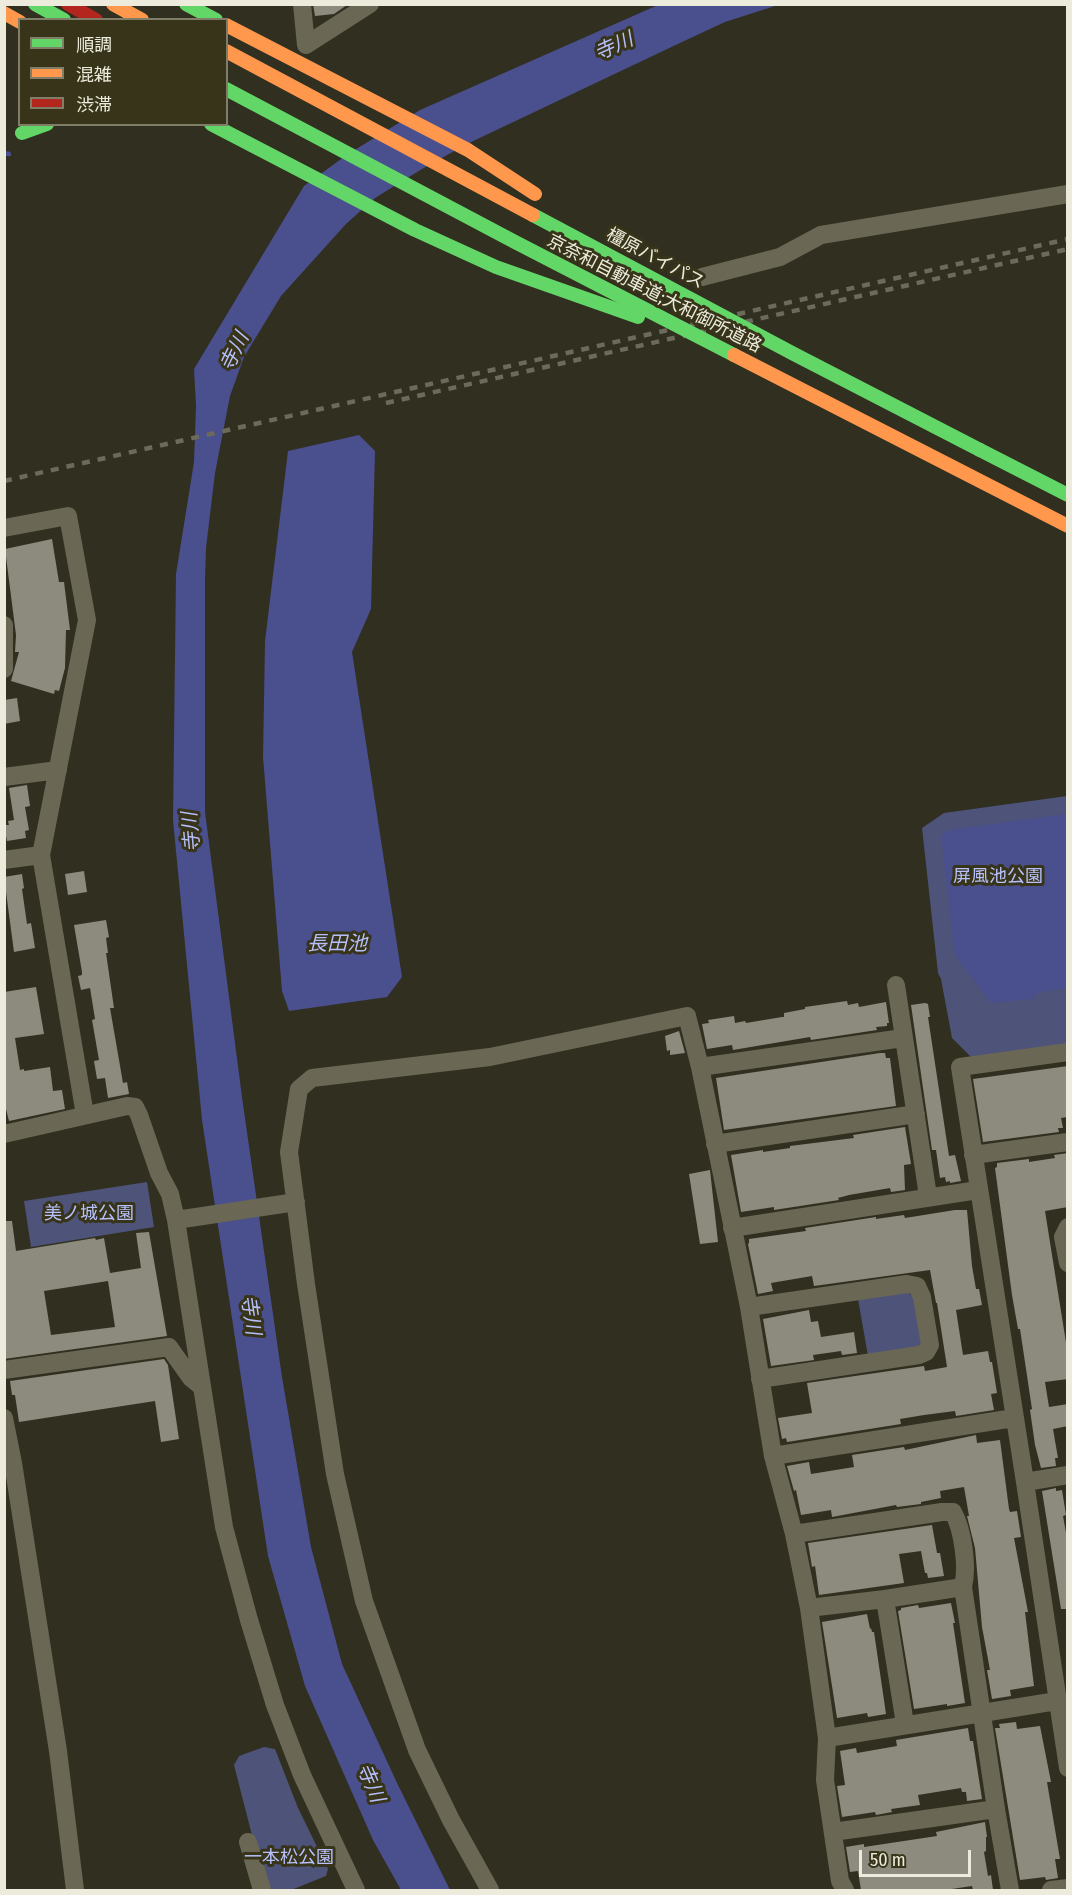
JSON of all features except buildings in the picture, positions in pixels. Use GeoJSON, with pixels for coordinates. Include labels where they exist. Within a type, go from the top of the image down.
{"type":"FeatureCollection","features":[{"type":"Feature","properties":{"kind":"main road"},"geometry":{"type":"LineString","coordinates":[[35,4],[60,18]]}},
{"type":"Feature","properties":{"kind":"main road"},"geometry":{"type":"LineString","coordinates":[[68,4],[92,18]]}},
{"type":"Feature","properties":{"kind":"main road"},"geometry":{"type":"LineString","coordinates":[[113,4],[138,18]]}},
{"type":"Feature","properties":{"kind":"main road"},"geometry":{"type":"LineString","coordinates":[[139,4],[158,15]]}},
{"type":"Feature","properties":{"kind":"main road"},"geometry":{"type":"LineString","coordinates":[[186,4],[212,18]]}},
{"type":"Feature","properties":{"kind":"main road"},"geometry":{"type":"LineString","coordinates":[[4,13],[18,21]]}},
{"type":"Feature","properties":{"kind":"main road"},"geometry":{"type":"LineString","coordinates":[[228,26],[468,150],[543,198]]}},
{"type":"Feature","properties":{"kind":"main road"},"geometry":{"type":"LineString","coordinates":[[228,59],[306,45]]}},
{"type":"Feature","properties":{"kind":"main road","name":"橿原バイパス"},"geometry":{"type":"LineString","coordinates":[[228,52],[792,353],[1068,495]]}},
{"type":"Feature","properties":{"kind":"main road","name":"京奈和自動車道;大和御所道路"},"geometry":{"type":"LineString","coordinates":[[228,65],[525,223],[1068,501]]}},
{"type":"Feature","properties":{"kind":"main road","name":"京奈和自動車道;大和御所道路"},"geometry":{"type":"LineString","coordinates":[[228,90],[515,242],[1068,526]]}},
{"type":"Feature","properties":{"kind":"main road"},"geometry":{"type":"LineString","coordinates":[[228,104],[777,381],[1068,531]]}},
{"type":"Feature","properties":{"kind":"main road"},"geometry":{"type":"LineString","coordinates":[[13,134],[40,126]]}},
{"type":"Feature","properties":{"kind":"main road"},"geometry":{"type":"LineString","coordinates":[[215,126],[415,230],[495,267],[666,327]]}},
{"type":"Feature","properties":{"kind":"main road"},"geometry":{"type":"LineString","coordinates":[[613,242],[792,353]]}},
{"type":"Feature","properties":{"kind":"street"},"geometry":{"type":"LineString","coordinates":[[302,4],[306,45],[315,41],[342,13],[370,4]]}},
{"type":"Feature","properties":{"kind":"street"},"geometry":{"type":"LineString","coordinates":[[702,277],[780,256],[821,235],[1068,194]]}},
{"type":"Feature","properties":{"kind":"street"},"geometry":{"type":"LineString","coordinates":[[4,528],[68,516],[87,620],[41,855],[85,1115]]}},
{"type":"Feature","properties":{"kind":"street"},"geometry":{"type":"LineString","coordinates":[[4,625],[4,669]]}},
{"type":"Feature","properties":{"kind":"street"},"geometry":{"type":"LineString","coordinates":[[4,777],[58,770]]}},
{"type":"Feature","properties":{"kind":"street"},"geometry":{"type":"LineString","coordinates":[[4,860],[41,855]]}},
{"type":"Feature","properties":{"kind":"street"},"geometry":{"type":"LineString","coordinates":[[896,985],[928,1196]]}},
{"type":"Feature","properties":{"kind":"street"},"geometry":{"type":"LineString","coordinates":[[490,1890],[451,1820],[417,1750],[364,1601],[335,1474],[290,1203],[289,1152],[299,1089],[312,1078],[490,1057],[687,1016],[700,1067],[749,1307],[773,1456],[794,1534],[809,1608],[827,1738],[825,1780],[840,1881],[845,1890]]}},
{"type":"Feature","properties":{"kind":"street"},"geometry":{"type":"LineString","coordinates":[[700,1067],[903,1038]]}},
{"type":"Feature","properties":{"kind":"street"},"geometry":{"type":"LineString","coordinates":[[1068,1053],[960,1067],[1068,1768]]}},
{"type":"Feature","properties":{"kind":"street"},"geometry":{"type":"LineString","coordinates":[[4,1134],[127,1106],[135,1107],[159,1173],[180,1219],[202,1387],[224,1527],[249,1620],[275,1706],[302,1774],[356,1890]]}},
{"type":"Feature","properties":{"kind":"street"},"geometry":{"type":"LineString","coordinates":[[715,1144],[916,1114]]}},
{"type":"Feature","properties":{"kind":"street"},"geometry":{"type":"LineString","coordinates":[[973,1155],[1068,1142]]}},
{"type":"Feature","properties":{"kind":"street"},"geometry":{"type":"LineString","coordinates":[[732,1228],[978,1190]]}},
{"type":"Feature","properties":{"kind":"street"},"geometry":{"type":"LineString","coordinates":[[180,1219],[290,1203]]}},
{"type":"Feature","properties":{"kind":"street"},"geometry":{"type":"LineString","coordinates":[[1068,1227],[1063,1237],[1068,1263]]}},
{"type":"Feature","properties":{"kind":"street"},"geometry":{"type":"LineString","coordinates":[[749,1307],[907,1284],[917,1286],[922,1297],[930,1345],[927,1352],[919,1355],[760,1379]]}},
{"type":"Feature","properties":{"kind":"street"},"geometry":{"type":"LineString","coordinates":[[4,1370],[169,1347],[191,1378],[202,1387]]}},
{"type":"Feature","properties":{"kind":"street"},"geometry":{"type":"LineString","coordinates":[[4,1418],[58,1751],[75,1890]]}},
{"type":"Feature","properties":{"kind":"street"},"geometry":{"type":"LineString","coordinates":[[773,1456],[1014,1418]]}},
{"type":"Feature","properties":{"kind":"street"},"geometry":{"type":"LineString","coordinates":[[1025,1482],[1068,1475]]}},
{"type":"Feature","properties":{"kind":"street"},"geometry":{"type":"LineString","coordinates":[[794,1534],[953,1512],[958,1522],[966,1574],[963,1587],[1010,1890]]}},
{"type":"Feature","properties":{"kind":"street"},"geometry":{"type":"LineString","coordinates":[[809,1608],[963,1587]]}},
{"type":"Feature","properties":{"kind":"street"},"geometry":{"type":"LineString","coordinates":[[885,1599],[905,1724]]}},
{"type":"Feature","properties":{"kind":"street"},"geometry":{"type":"LineString","coordinates":[[827,1738],[1057,1701]]}},
{"type":"Feature","properties":{"kind":"street"},"geometry":{"type":"LineString","coordinates":[[833,1832],[996,1809]]}},
{"type":"Feature","properties":{"kind":"street"},"geometry":{"type":"LineString","coordinates":[[248,1842],[262,1890]]}},
{"type":"Feature","properties":{"kind":"street"},"geometry":{"type":"LineString","coordinates":[[1051,1890],[1068,1888]]}},
{"type":"Feature","properties":{"kind":"green space","name":"屏風池公園"},"geometry":{"type":"Polygon","coordinates":[[[1067,796],[1067,1045],[972,1058],[952,1038],[938,973],[922,828],[944,813],[1067,796]]]}},
{"type":"Feature","properties":{"kind":"green space","name":"美ノ城公園"},"geometry":{"type":"Polygon","coordinates":[[[147,1182],[154,1227],[31,1247],[24,1201],[147,1182]]]}},
{"type":"Feature","properties":{"kind":"green space"},"geometry":{"type":"Polygon","coordinates":[[[907,1292],[916,1298],[924,1344],[917,1348],[868,1356],[858,1299],[907,1292]]]}},
{"type":"Feature","properties":{"kind":"green space","name":"一本松公園"},"geometry":{"type":"Polygon","coordinates":[[[264,1747],[275,1749],[298,1808],[328,1869],[326,1876],[291,1890],[266,1890],[234,1765],[239,1756],[264,1747]]]}},
{"type":"Feature","properties":{"kind":"water","name":"寺川"},"geometry":{"type":"Polygon","coordinates":[[[658,5],[778,5],[725,22],[467,144],[375,198],[346,224],[281,296],[244,357],[230,396],[215,473],[206,548],[205,579],[205,812],[242,1097],[282,1377],[311,1547],[342,1664],[450,1890],[401,1890],[373,1840],[305,1686],[268,1556],[202,1120],[173,820],[176,574],[194,462],[196,406],[194,369],[304,186],[348,154],[420,110],[658,5]]]}},
{"type":"Feature","properties":{"kind":"water","name":"長田池"},"geometry":{"type":"Polygon","coordinates":[[[359,435],[375,451],[371,609],[352,652],[402,977],[387,997],[289,1011],[282,991],[263,757],[265,641],[288,451],[359,435]]]}},
{"type":"Feature","properties":{"kind":"water","name":"屏風池公園"},"geometry":{"type":"Polygon","coordinates":[[[1067,814],[1067,988],[1039,992],[1032,999],[991,1003],[955,955],[941,835],[949,830],[1067,814]]]}},
{"type":"Feature","properties":{"kind":"waterway"},"geometry":{"type":"LineString","coordinates":[[4,153],[9,154]]}},
{"type":"Feature","properties":{"kind":"railway"},"geometry":{"type":"LineString","coordinates":[[4,481],[1068,239]]}},
{"type":"Feature","properties":{"kind":"railway"},"geometry":{"type":"LineString","coordinates":[[386,403],[1068,249]]}},
{"type":"Feature","properties":{"kind":"traffic: fast"},"geometry":{"type":"LineString","coordinates":[[35,4],[60,18]]}},
{"type":"Feature","properties":{"kind":"traffic: fast"},"geometry":{"type":"LineString","coordinates":[[186,4],[212,18]]}},
{"type":"Feature","properties":{"kind":"traffic: fast"},"geometry":{"type":"LineString","coordinates":[[228,90],[734,355]]}},
{"type":"Feature","properties":{"kind":"traffic: fast"},"geometry":{"type":"LineString","coordinates":[[22,133],[41,126]]}},
{"type":"Feature","properties":{"kind":"traffic: fast"},"geometry":{"type":"LineString","coordinates":[[215,126],[415,230],[496,267],[638,317]]}},
{"type":"Feature","properties":{"kind":"traffic: fast"},"geometry":{"type":"LineString","coordinates":[[533,215],[980,450]]}},
{"type":"Feature","properties":{"kind":"traffic: fast"},"geometry":{"type":"LineString","coordinates":[[980,450],[1068,495]]}},
{"type":"Feature","properties":{"kind":"traffic: slow"},"geometry":{"type":"LineString","coordinates":[[113,4],[138,18]]}},
{"type":"Feature","properties":{"kind":"traffic: slow"},"geometry":{"type":"LineString","coordinates":[[4,13],[18,21]]}},
{"type":"Feature","properties":{"kind":"traffic: slow"},"geometry":{"type":"LineString","coordinates":[[228,26],[468,150],[535,194]]}},
{"type":"Feature","properties":{"kind":"traffic: slow"},"geometry":{"type":"LineString","coordinates":[[228,52],[533,215]]}},
{"type":"Feature","properties":{"kind":"traffic: slow"},"geometry":{"type":"LineString","coordinates":[[734,355],[1068,526]]}},
{"type":"Feature","properties":{"kind":"traffic: jam"},"geometry":{"type":"LineString","coordinates":[[68,4],[92,18]]}}]}
